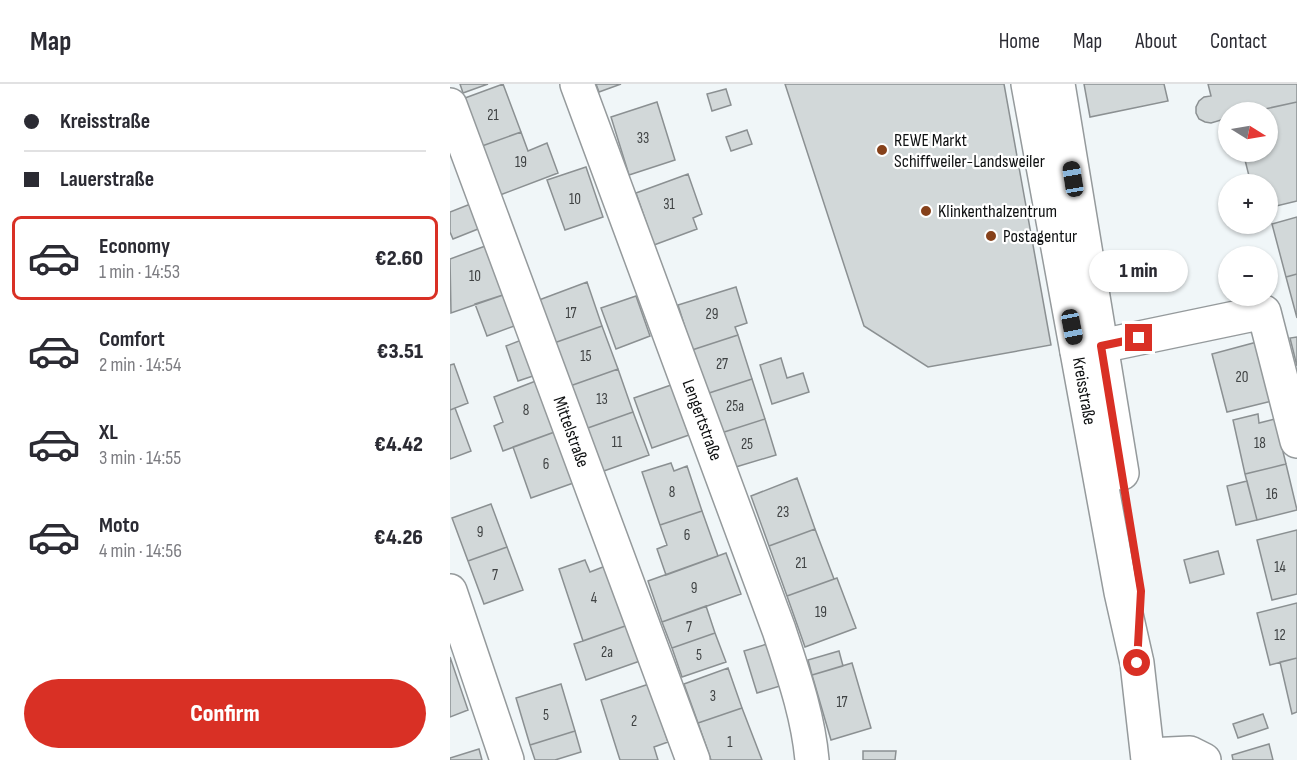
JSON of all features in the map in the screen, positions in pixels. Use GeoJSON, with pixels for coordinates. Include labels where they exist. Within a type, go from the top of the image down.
{"type":"FeatureCollection","features":[{"type":"Feature","properties":{"kind":"street","name":"Lengertstraße"},"geometry":{"type":"LineString","coordinates":[[577,84],[779,630],[802,700],[810,733],[812,760]]}},
{"type":"Feature","properties":{"kind":"street","name":"Kreisstraße"},"geometry":{"type":"LineString","coordinates":[[1028,84],[1089,348],[1141,591],[1137,663],[1148,757]]}},
{"type":"Feature","properties":{"kind":"street","name":"Kreisstraße"},"geometry":{"type":"LineString","coordinates":[[1058,84],[1089,348]]}},
{"type":"Feature","properties":{"kind":"street","name":"Mittelstraße"},"geometry":{"type":"LineString","coordinates":[[450,105],[693,760]]}},
{"type":"Feature","properties":{"kind":"street"},"geometry":{"type":"LineString","coordinates":[[1089,348],[1264,312],[1297,441]]}},
{"type":"Feature","properties":{"kind":"street"},"geometry":{"type":"LineString","coordinates":[[450,591],[507,760]]}},
{"type":"Feature","properties":{"kind":"street"},"geometry":{"type":"LineString","coordinates":[[1148,757],[1190,753],[1204,760]]}},
{"type":"Feature","properties":{"kind":"building"},"geometry":{"type":"Polygon","coordinates":[[[460,84],[488,84],[463,93],[460,84]]]}},
{"type":"Feature","properties":{"kind":"building"},"geometry":{"type":"Polygon","coordinates":[[[503,84],[521,132],[482,146],[465,98],[503,84]]]}},
{"type":"Feature","properties":{"kind":"building"},"geometry":{"type":"Polygon","coordinates":[[[596,84],[621,84],[599,92],[596,84]]]}},
{"type":"Feature","properties":{"kind":"building","name":"Klinkenthalzentrum"},"geometry":{"type":"Polygon","coordinates":[[[785,84],[1004,84],[1051,345],[928,367],[864,326],[785,84]]]}},
{"type":"Feature","properties":{"kind":"building"},"geometry":{"type":"Polygon","coordinates":[[[1084,84],[1164,84],[1168,101],[1090,117],[1084,84]]]}},
{"type":"Feature","properties":{"kind":"building"},"geometry":{"type":"Polygon","coordinates":[[[1208,84],[1297,84],[1297,102],[1278,106],[1278,102],[1218,102],[1218,121],[1211,123],[1199,119],[1196,107],[1204,97],[1211,96],[1208,84]]]}},
{"type":"Feature","properties":{"kind":"building"},"geometry":{"type":"Polygon","coordinates":[[[726,89],[731,105],[712,111],[707,94],[726,89]]]}},
{"type":"Feature","properties":{"kind":"building"},"geometry":{"type":"Polygon","coordinates":[[[657,102],[675,160],[629,175],[611,117],[657,102]]]}},
{"type":"Feature","properties":{"kind":"building"},"geometry":{"type":"Polygon","coordinates":[[[1297,102],[1297,201],[1278,206],[1278,174],[1248,174],[1246,162],[1278,162],[1278,106],[1297,102]]]}},
{"type":"Feature","properties":{"kind":"building"},"geometry":{"type":"Polygon","coordinates":[[[747,130],[752,144],[731,151],[726,137],[747,130]]]}},
{"type":"Feature","properties":{"kind":"building"},"geometry":{"type":"Polygon","coordinates":[[[521,132],[528,151],[547,143],[558,173],[500,195],[482,146],[521,132]]]}},
{"type":"Feature","properties":{"kind":"building"},"geometry":{"type":"Polygon","coordinates":[[[586,167],[603,217],[565,230],[547,180],[586,167]]]}},
{"type":"Feature","properties":{"kind":"building"},"geometry":{"type":"Polygon","coordinates":[[[688,174],[702,214],[693,218],[697,229],[654,245],[636,193],[688,174]]]}},
{"type":"Feature","properties":{"kind":"building"},"geometry":{"type":"Polygon","coordinates":[[[473,203],[483,227],[453,239],[450,232],[450,212],[473,203]]]}},
{"type":"Feature","properties":{"kind":"building"},"geometry":{"type":"Polygon","coordinates":[[[1297,217],[1297,274],[1286,277],[1275,234],[1278,234],[1278,222],[1297,217]]]}},
{"type":"Feature","properties":{"kind":"building"},"geometry":{"type":"Polygon","coordinates":[[[488,245],[506,294],[451,313],[450,259],[488,245]]]}},
{"type":"Feature","properties":{"kind":"building"},"geometry":{"type":"Polygon","coordinates":[[[1297,274],[1297,318],[1286,277],[1297,274]]]}},
{"type":"Feature","properties":{"kind":"building"},"geometry":{"type":"Polygon","coordinates":[[[587,282],[602,326],[554,343],[539,300],[587,282]]]}},
{"type":"Feature","properties":{"kind":"building"},"geometry":{"type":"Polygon","coordinates":[[[736,287],[747,323],[735,327],[738,335],[692,350],[678,305],[736,287]]]}},
{"type":"Feature","properties":{"kind":"building"},"geometry":{"type":"Polygon","coordinates":[[[506,294],[517,325],[487,336],[475,304],[506,294]]]}},
{"type":"Feature","properties":{"kind":"building"},"geometry":{"type":"Polygon","coordinates":[[[636,296],[650,336],[616,349],[601,308],[636,296]]]}},
{"type":"Feature","properties":{"kind":"building"},"geometry":{"type":"Polygon","coordinates":[[[602,326],[618,369],[570,386],[554,343],[602,326]]]}},
{"type":"Feature","properties":{"kind":"building"},"geometry":{"type":"Polygon","coordinates":[[[738,335],[752,379],[706,394],[692,350],[738,335]]]}},
{"type":"Feature","properties":{"kind":"building"},"geometry":{"type":"Polygon","coordinates":[[[1297,337],[1297,366],[1290,338],[1297,337]]]}},
{"type":"Feature","properties":{"kind":"building"},"geometry":{"type":"Polygon","coordinates":[[[524,339],[536,375],[518,381],[506,346],[524,339]]]}},
{"type":"Feature","properties":{"kind":"building"},"geometry":{"type":"Polygon","coordinates":[[[1257,342],[1272,401],[1227,412],[1212,354],[1257,342]]]}},
{"type":"Feature","properties":{"kind":"building"},"geometry":{"type":"Polygon","coordinates":[[[781,358],[787,378],[803,373],[809,392],[772,404],[760,365],[781,358]]]}},
{"type":"Feature","properties":{"kind":"building"},"geometry":{"type":"Polygon","coordinates":[[[454,364],[468,403],[450,410],[450,365],[454,364]]]}},
{"type":"Feature","properties":{"kind":"building"},"geometry":{"type":"Polygon","coordinates":[[[618,369],[633,412],[585,429],[570,386],[618,369]]]}},
{"type":"Feature","properties":{"kind":"building"},"geometry":{"type":"Polygon","coordinates":[[[541,379],[560,430],[503,451],[494,426],[503,422],[494,397],[541,379]]]}},
{"type":"Feature","properties":{"kind":"building"},"geometry":{"type":"Polygon","coordinates":[[[752,379],[765,419],[718,434],[706,394],[752,379]]]}},
{"type":"Feature","properties":{"kind":"building"},"geometry":{"type":"Polygon","coordinates":[[[671,385],[689,435],[652,448],[634,398],[671,385]]]}},
{"type":"Feature","properties":{"kind":"building"},"geometry":{"type":"Polygon","coordinates":[[[455,408],[471,451],[450,459],[450,410],[455,408]]]}},
{"type":"Feature","properties":{"kind":"building"},"geometry":{"type":"Polygon","coordinates":[[[633,412],[649,455],[601,472],[585,429],[633,412]]]}},
{"type":"Feature","properties":{"kind":"building"},"geometry":{"type":"Polygon","coordinates":[[[1258,414],[1259,423],[1275,419],[1286,464],[1245,474],[1233,420],[1258,414]]]}},
{"type":"Feature","properties":{"kind":"building"},"geometry":{"type":"Polygon","coordinates":[[[765,419],[776,455],[729,469],[718,434],[765,419]]]}},
{"type":"Feature","properties":{"kind":"building"},"geometry":{"type":"Polygon","coordinates":[[[560,430],[579,481],[531,498],[513,447],[560,430]]]}},
{"type":"Feature","properties":{"kind":"building"},"geometry":{"type":"Polygon","coordinates":[[[671,463],[674,471],[687,466],[702,511],[660,525],[642,472],[671,463]]]}},
{"type":"Feature","properties":{"kind":"building"},"geometry":{"type":"Polygon","coordinates":[[[1286,464],[1297,510],[1257,520],[1245,474],[1286,464]]]}},
{"type":"Feature","properties":{"kind":"building"},"geometry":{"type":"Polygon","coordinates":[[[797,478],[815,529],[769,546],[751,496],[797,478]]]}},
{"type":"Feature","properties":{"kind":"building"},"geometry":{"type":"Polygon","coordinates":[[[1247,481],[1257,520],[1236,525],[1227,486],[1247,481]]]}},
{"type":"Feature","properties":{"kind":"building"},"geometry":{"type":"Polygon","coordinates":[[[491,504],[507,547],[468,561],[452,518],[491,504]]]}},
{"type":"Feature","properties":{"kind":"building"},"geometry":{"type":"Polygon","coordinates":[[[702,511],[718,556],[666,575],[657,549],[667,545],[660,525],[702,511]]]}},
{"type":"Feature","properties":{"kind":"building"},"geometry":{"type":"Polygon","coordinates":[[[815,529],[834,579],[787,596],[769,546],[815,529]]]}},
{"type":"Feature","properties":{"kind":"building"},"geometry":{"type":"Polygon","coordinates":[[[1297,530],[1297,594],[1272,600],[1257,540],[1297,530]]]}},
{"type":"Feature","properties":{"kind":"building"},"geometry":{"type":"Polygon","coordinates":[[[507,547],[523,590],[484,604],[468,561],[507,547]]]}},
{"type":"Feature","properties":{"kind":"building"},"geometry":{"type":"Polygon","coordinates":[[[1218,551],[1224,574],[1190,583],[1184,560],[1218,551]]]}},
{"type":"Feature","properties":{"kind":"building"},"geometry":{"type":"Polygon","coordinates":[[[726,553],[741,594],[662,622],[648,581],[726,553]]]}},
{"type":"Feature","properties":{"kind":"building"},"geometry":{"type":"Polygon","coordinates":[[[585,560],[590,572],[608,565],[628,625],[583,641],[559,569],[585,560]]]}},
{"type":"Feature","properties":{"kind":"building"},"geometry":{"type":"Polygon","coordinates":[[[837,578],[856,628],[805,647],[787,596],[837,578]]]}},
{"type":"Feature","properties":{"kind":"building"},"geometry":{"type":"Polygon","coordinates":[[[1297,603],[1297,658],[1270,665],[1257,613],[1297,603]]]}},
{"type":"Feature","properties":{"kind":"building"},"geometry":{"type":"Polygon","coordinates":[[[706,606],[715,633],[672,648],[662,622],[706,606]]]}},
{"type":"Feature","properties":{"kind":"building"},"geometry":{"type":"Polygon","coordinates":[[[628,625],[640,661],[586,680],[574,644],[628,625]]]}},
{"type":"Feature","properties":{"kind":"building"},"geometry":{"type":"Polygon","coordinates":[[[715,633],[726,662],[682,677],[672,648],[715,633]]]}},
{"type":"Feature","properties":{"kind":"building"},"geometry":{"type":"Polygon","coordinates":[[[767,644],[780,686],[757,693],[744,651],[767,644]]]}},
{"type":"Feature","properties":{"kind":"building"},"geometry":{"type":"Polygon","coordinates":[[[839,651],[843,666],[812,675],[808,660],[839,651]]]}},
{"type":"Feature","properties":{"kind":"building"},"geometry":{"type":"Polygon","coordinates":[[[450,657],[468,710],[450,717],[450,657]]]}},
{"type":"Feature","properties":{"kind":"building"},"geometry":{"type":"Polygon","coordinates":[[[1297,658],[1297,712],[1292,714],[1280,662],[1297,658]]]}},
{"type":"Feature","properties":{"kind":"building"},"geometry":{"type":"Polygon","coordinates":[[[852,663],[871,728],[831,740],[812,675],[852,663]]]}},
{"type":"Feature","properties":{"kind":"building"},"geometry":{"type":"Polygon","coordinates":[[[728,668],[742,708],[698,723],[684,684],[728,668]]]}},
{"type":"Feature","properties":{"kind":"building"},"geometry":{"type":"Polygon","coordinates":[[[561,684],[575,731],[530,745],[516,698],[561,684]]]}},
{"type":"Feature","properties":{"kind":"building"},"geometry":{"type":"Polygon","coordinates":[[[649,684],[668,742],[654,747],[658,760],[620,760],[601,700],[649,684]]]}},
{"type":"Feature","properties":{"kind":"building"},"geometry":{"type":"Polygon","coordinates":[[[742,708],[762,760],[711,760],[698,723],[742,708]]]}},
{"type":"Feature","properties":{"kind":"building"},"geometry":{"type":"Polygon","coordinates":[[[1263,714],[1268,728],[1238,738],[1233,724],[1263,714]]]}},
{"type":"Feature","properties":{"kind":"building"},"geometry":{"type":"Polygon","coordinates":[[[575,731],[581,752],[555,760],[535,760],[530,745],[575,731]]]}},
{"type":"Feature","properties":{"kind":"building"},"geometry":{"type":"Polygon","coordinates":[[[1269,744],[1273,760],[1233,760],[1232,755],[1269,744]]]}},
{"type":"Feature","properties":{"kind":"building"},"geometry":{"type":"Polygon","coordinates":[[[479,749],[482,760],[450,760],[450,758],[479,749]]]}},
{"type":"Feature","properties":{"kind":"building"},"geometry":{"type":"Polygon","coordinates":[[[863,751],[896,751],[895,760],[863,760],[863,751]]]}},
{"type":"Feature","properties":{"kind":"place","name":"REWE Markt Schiffweiler-Landsweiler"},"geometry":{"type":"Point","coordinates":[882,150]}},
{"type":"Feature","properties":{"kind":"place","name":"Klinkenthalzentrum"},"geometry":{"type":"Point","coordinates":[926,211]}},
{"type":"Feature","properties":{"kind":"place","name":"Postagentur"},"geometry":{"type":"Point","coordinates":[991,236]}},
{"type":"Feature","properties":{"kind":"route"},"geometry":{"type":"LineString","coordinates":[[1137,663],[1141,591],[1101,346],[1139,338]]}}]}
